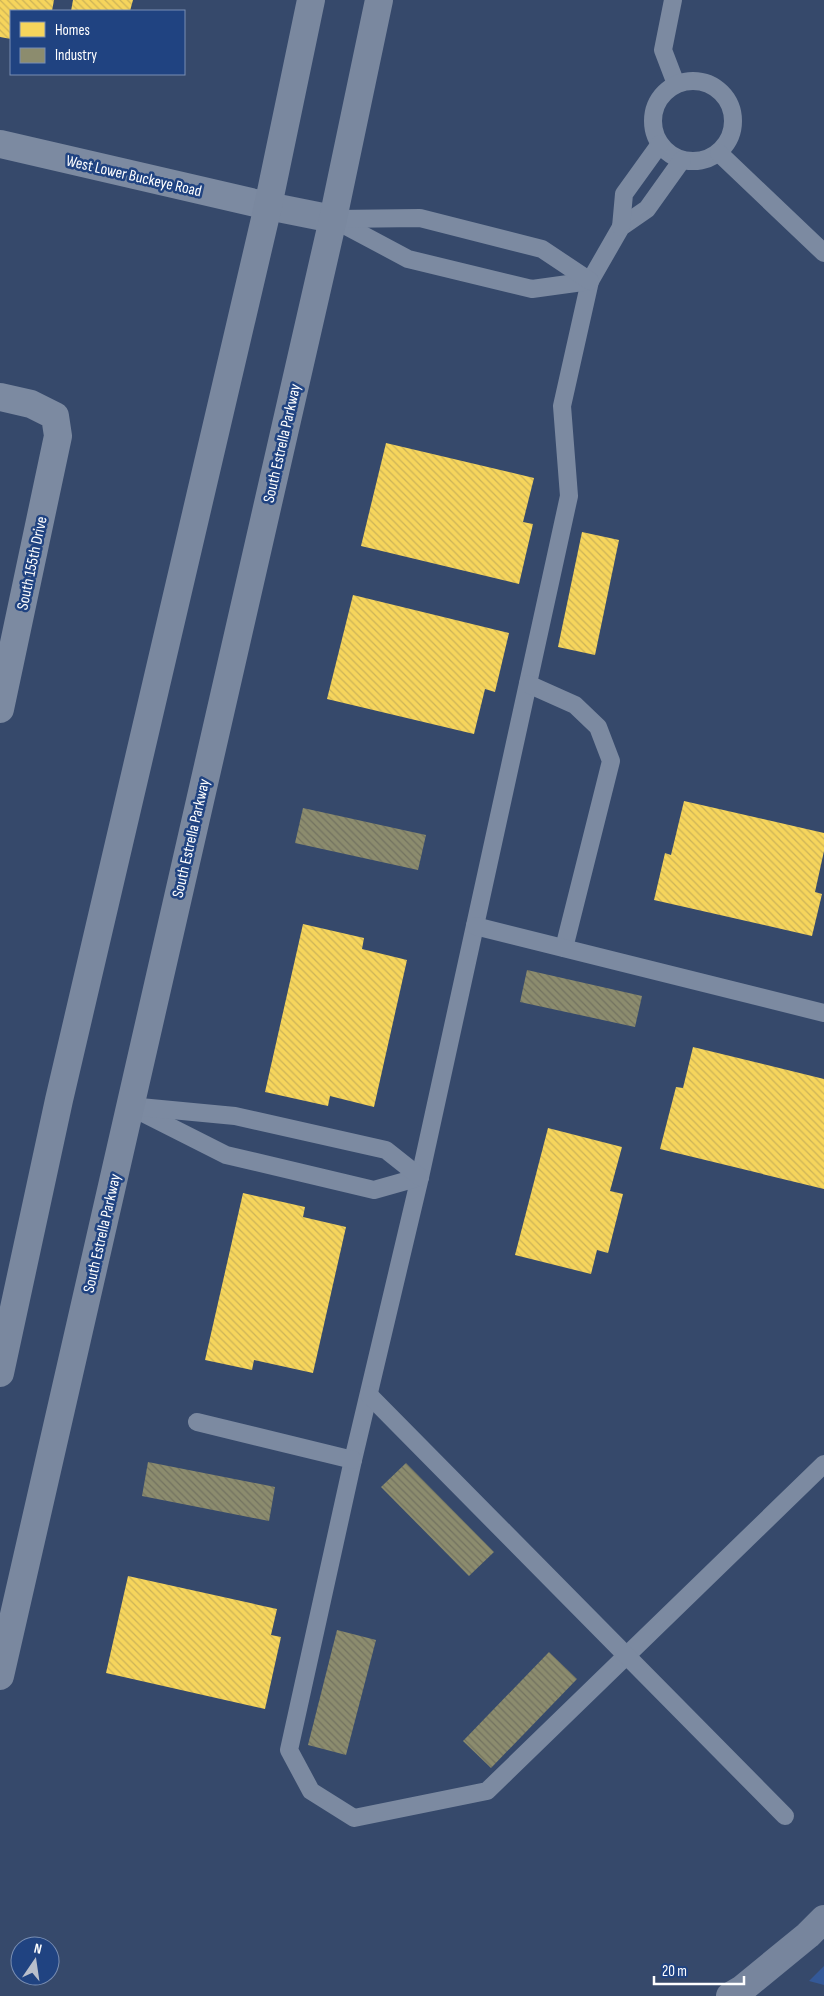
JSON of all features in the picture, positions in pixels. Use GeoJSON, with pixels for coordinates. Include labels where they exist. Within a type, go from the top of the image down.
{"type":"FeatureCollection","features":[{"type":"Feature","properties":{"kind":"main road"},"geometry":{"type":"LineString","coordinates":[[0,1373],[59,1100],[268,206],[311,0]]}},
{"type":"Feature","properties":{"kind":"main road","name":"South Estrella Parkway"},"geometry":{"type":"LineString","coordinates":[[0,1676],[332,219],[379,0]]}},
{"type":"Feature","properties":{"kind":"main road"},"geometry":{"type":"LineString","coordinates":[[268,206],[332,219]]}},
{"type":"Feature","properties":{"kind":"street","name":"West Lower Buckeye Road"},"geometry":{"type":"LineString","coordinates":[[0,144],[268,206]]}},
{"type":"Feature","properties":{"kind":"street","name":"South 155th Drive"},"geometry":{"type":"LineString","coordinates":[[0,397],[31,404],[56,416],[58,436],[0,709]]}},
{"type":"Feature","properties":{"kind":"street"},"geometry":{"type":"LineString","coordinates":[[730,1996],[742,1989],[824,1920]]}},
{"type":"Feature","properties":{"kind":"lane"},"geometry":{"type":"LineString","coordinates":[[673,0],[663,50],[676,84]]}},
{"type":"Feature","properties":{"kind":"lane"},"geometry":{"type":"LineString","coordinates":[[690,81],[704,82],[715,87],[732,106],[733,132],[728,144],[719,153],[708,159],[696,162],[682,160],[670,154],[660,144],[654,132],[653,118],[656,104],[664,92],[676,84],[690,81]]}},
{"type":"Feature","properties":{"kind":"lane"},"geometry":{"type":"LineString","coordinates":[[660,144],[624,194],[621,227],[590,281],[562,406],[569,496],[420,1177],[353,1460],[289,1750],[311,1791],[354,1818],[487,1791],[824,1464]]}},
{"type":"Feature","properties":{"kind":"lane"},"geometry":{"type":"LineString","coordinates":[[719,153],[824,253]]}},
{"type":"Feature","properties":{"kind":"lane"},"geometry":{"type":"LineString","coordinates":[[621,227],[647,209],[682,160]]}},
{"type":"Feature","properties":{"kind":"lane"},"geometry":{"type":"LineString","coordinates":[[332,219],[420,218],[542,249],[590,281]]}},
{"type":"Feature","properties":{"kind":"lane"},"geometry":{"type":"LineString","coordinates":[[332,219],[408,259],[494,280],[532,289],[590,281]]}},
{"type":"Feature","properties":{"kind":"lane"},"geometry":{"type":"LineString","coordinates":[[528,684],[575,705],[598,727],[611,761],[564,948]]}},
{"type":"Feature","properties":{"kind":"lane"},"geometry":{"type":"LineString","coordinates":[[475,926],[824,1013]]}},
{"type":"Feature","properties":{"kind":"lane"},"geometry":{"type":"LineString","coordinates":[[129,1106],[226,1155],[374,1190],[420,1177]]}},
{"type":"Feature","properties":{"kind":"lane"},"geometry":{"type":"LineString","coordinates":[[129,1106],[235,1116],[386,1150],[420,1177]]}},
{"type":"Feature","properties":{"kind":"lane"},"geometry":{"type":"LineString","coordinates":[[369,1395],[785,1816]]}},
{"type":"Feature","properties":{"kind":"lane"},"geometry":{"type":"LineString","coordinates":[[197,1422],[353,1460]]}},
{"type":"Feature","properties":{"kind":"shaded area"},"geometry":{"type":"Polygon","coordinates":[[[824,1966],[824,1985],[809,1981],[824,1966]]]}},
{"type":"Feature","properties":{"kind":"building: Homes"},"geometry":{"type":"Polygon","coordinates":[[[0,0],[54,0],[52,10],[10,10],[10,39],[0,37],[0,0]]]}},
{"type":"Feature","properties":{"kind":"building: Homes"},"geometry":{"type":"Polygon","coordinates":[[[73,0],[133,0],[130,10],[71,10],[73,0]]]}},
{"type":"Feature","properties":{"kind":"building: Homes"},"geometry":{"type":"Polygon","coordinates":[[[386,443],[534,478],[523,522],[533,524],[519,584],[361,546],[386,443]]]}},
{"type":"Feature","properties":{"kind":"building: Homes"},"geometry":{"type":"Polygon","coordinates":[[[582,532],[619,540],[595,655],[558,647],[582,532]]]}},
{"type":"Feature","properties":{"kind":"building: Homes"},"geometry":{"type":"Polygon","coordinates":[[[353,595],[509,633],[495,692],[485,689],[474,734],[327,699],[353,595]]]}},
{"type":"Feature","properties":{"kind":"building: Homes"},"geometry":{"type":"Polygon","coordinates":[[[684,801],[824,833],[824,851],[815,892],[822,894],[812,936],[654,900],[665,853],[671,855],[684,801]]]}},
{"type":"Feature","properties":{"kind":"building: Homes"},"geometry":{"type":"Polygon","coordinates":[[[303,924],[364,938],[362,949],[407,960],[374,1107],[330,1096],[328,1106],[265,1092],[303,924]]]}},
{"type":"Feature","properties":{"kind":"building: Homes"},"geometry":{"type":"Polygon","coordinates":[[[693,1047],[824,1079],[824,1189],[660,1149],[676,1087],[683,1088],[693,1047]]]}},
{"type":"Feature","properties":{"kind":"building: Homes"},"geometry":{"type":"Polygon","coordinates":[[[548,1128],[622,1147],[610,1191],[623,1194],[608,1253],[597,1250],[591,1274],[515,1255],[548,1128]]]}},
{"type":"Feature","properties":{"kind":"building: Homes"},"geometry":{"type":"Polygon","coordinates":[[[243,1193],[305,1207],[303,1217],[346,1227],[313,1373],[254,1360],[252,1370],[205,1360],[243,1193]]]}},
{"type":"Feature","properties":{"kind":"building: Homes"},"geometry":{"type":"Polygon","coordinates":[[[128,1576],[277,1609],[271,1635],[281,1637],[265,1709],[106,1673],[128,1576]]]}},
{"type":"Feature","properties":{"kind":"building: Industry"},"geometry":{"type":"Polygon","coordinates":[[[303,808],[426,835],[418,870],[295,843],[303,808]]]}},
{"type":"Feature","properties":{"kind":"building: Industry"},"geometry":{"type":"Polygon","coordinates":[[[527,970],[642,996],[635,1027],[520,1002],[527,970]]]}},
{"type":"Feature","properties":{"kind":"building: Industry"},"geometry":{"type":"Polygon","coordinates":[[[148,1462],[275,1487],[269,1521],[142,1496],[148,1462]]]}},
{"type":"Feature","properties":{"kind":"building: Industry"},"geometry":{"type":"Polygon","coordinates":[[[406,1463],[494,1552],[469,1576],[381,1487],[406,1463]]]}},
{"type":"Feature","properties":{"kind":"building: Industry"},"geometry":{"type":"Polygon","coordinates":[[[337,1630],[376,1640],[346,1755],[308,1745],[337,1630]]]}},
{"type":"Feature","properties":{"kind":"building: Industry"},"geometry":{"type":"Polygon","coordinates":[[[549,1652],[577,1679],[491,1768],[463,1741],[549,1652]]]}}]}
